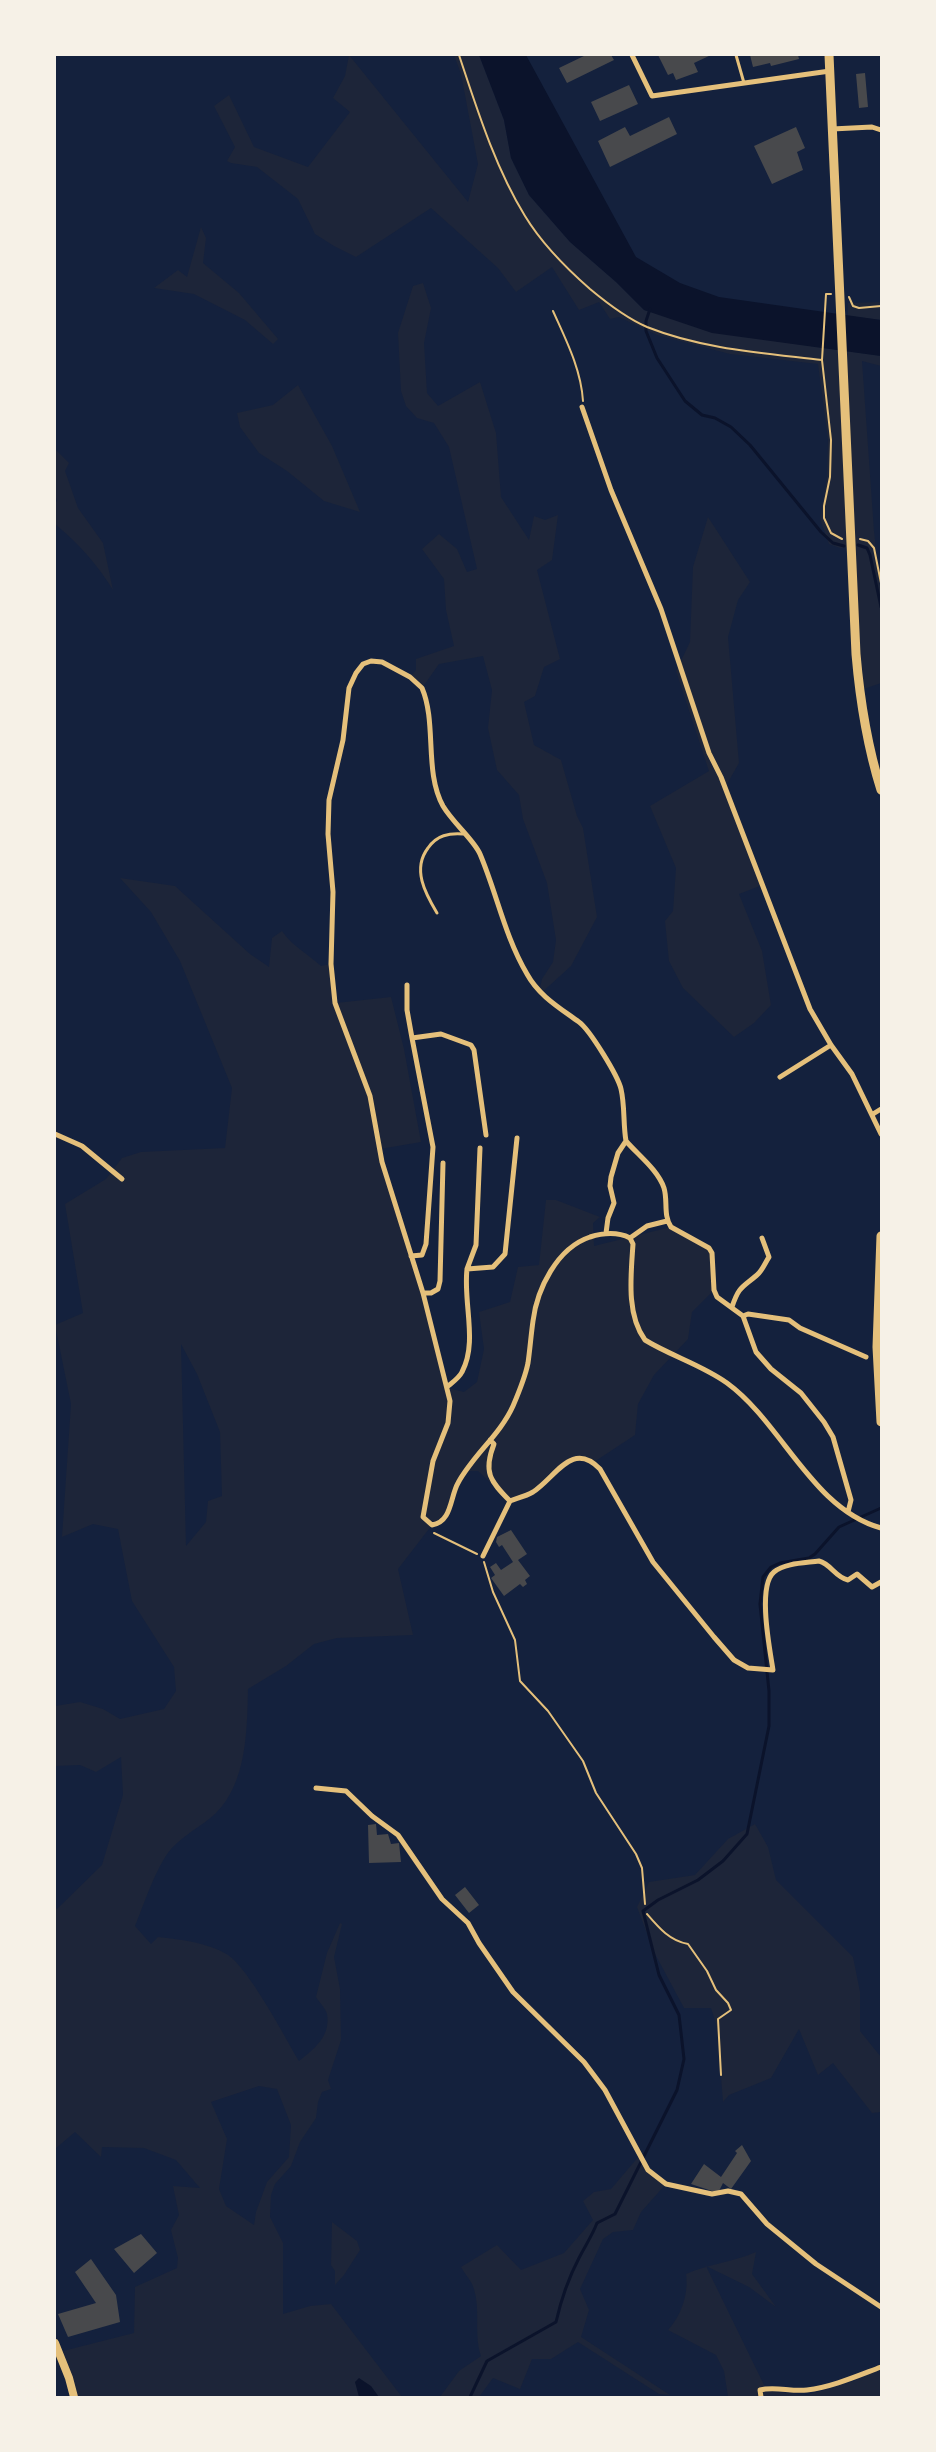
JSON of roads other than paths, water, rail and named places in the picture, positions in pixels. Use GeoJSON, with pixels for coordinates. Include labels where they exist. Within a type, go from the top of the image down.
{"type":"FeatureCollection","features":[{"type":"Feature","properties":{"kind":"main road"},"geometry":{"type":"LineString","coordinates":[[828,55],[857,666],[862,715],[869,750],[881,790]]}},
{"type":"Feature","properties":{"kind":"main road"},"geometry":{"type":"LineString","coordinates":[[830,71],[833,55]]}},
{"type":"Feature","properties":{"kind":"main road"},"geometry":{"type":"LineString","coordinates":[[881,1236],[877,1347],[881,1422]]}},
{"type":"Feature","properties":{"kind":"street"},"geometry":{"type":"LineString","coordinates":[[632,55],[652,96],[830,71]]}},
{"type":"Feature","properties":{"kind":"street"},"geometry":{"type":"LineString","coordinates":[[832,129],[872,127],[881,130]]}},
{"type":"Feature","properties":{"kind":"street"},"geometry":{"type":"LineString","coordinates":[[582,407],[611,490],[661,609],[709,753],[721,777],[810,1009],[831,1045],[852,1074],[873,1114],[881,1134]]}},
{"type":"Feature","properties":{"kind":"street"},"geometry":{"type":"LineString","coordinates":[[606,1233],[608,1218],[614,1203],[610,1186],[611,1176],[618,1153],[626,1141],[624,1108],[618,1077],[606,1062],[592,1035],[581,1023],[540,992],[526,974],[508,933],[479,852],[442,805],[436,786],[422,688],[410,677],[382,662],[371,661],[363,664],[356,673],[349,688],[343,740],[329,800],[328,834],[333,892],[332,982],[335,1003],[370,1096],[382,1162],[398,1221],[423,1293],[448,1386],[450,1402],[448,1422],[434,1461],[423,1516],[432,1525],[439,1524],[445,1520],[453,1491],[464,1471],[490,1440],[512,1409],[522,1384],[529,1358],[533,1320],[538,1298],[548,1276],[567,1250],[579,1241],[606,1233],[624,1235],[630,1238],[633,1244],[631,1287],[634,1319],[638,1331],[645,1340],[727,1382],[754,1407],[814,1481],[848,1512],[881,1528]]}},
{"type":"Feature","properties":{"kind":"street"},"geometry":{"type":"LineString","coordinates":[[407,985],[407,1010],[434,1147],[426,1244],[422,1255],[411,1256]]}},
{"type":"Feature","properties":{"kind":"street"},"geometry":{"type":"LineString","coordinates":[[412,1038],[441,1034],[471,1044],[474,1050],[486,1135]]}},
{"type":"Feature","properties":{"kind":"street"},"geometry":{"type":"LineString","coordinates":[[780,1077],[831,1045]]}},
{"type":"Feature","properties":{"kind":"street"},"geometry":{"type":"LineString","coordinates":[[873,1114],[881,1109]]}},
{"type":"Feature","properties":{"kind":"street"},"geometry":{"type":"LineString","coordinates":[[55,1134],[82,1146],[122,1179]]}},
{"type":"Feature","properties":{"kind":"street"},"geometry":{"type":"LineString","coordinates":[[467,1269],[493,1267],[505,1254],[517,1138]]}},
{"type":"Feature","properties":{"kind":"street"},"geometry":{"type":"LineString","coordinates":[[626,1141],[663,1184],[666,1194],[667,1222],[671,1227],[709,1248],[713,1258],[714,1290],[717,1296],[743,1316],[756,1352],[770,1368],[801,1393],[824,1422],[833,1438],[851,1500],[848,1512]]}},
{"type":"Feature","properties":{"kind":"street"},"geometry":{"type":"LineString","coordinates":[[448,1386],[461,1374],[468,1357],[465,1284],[467,1269],[476,1245],[480,1148]]}},
{"type":"Feature","properties":{"kind":"street"},"geometry":{"type":"LineString","coordinates":[[423,1293],[431,1293],[438,1290],[440,1281],[443,1163]]}},
{"type":"Feature","properties":{"kind":"street"},"geometry":{"type":"LineString","coordinates":[[630,1238],[647,1226],[667,1222]]}},
{"type":"Feature","properties":{"kind":"street"},"geometry":{"type":"LineString","coordinates":[[732,1307],[736,1293],[744,1284],[758,1274],[769,1257],[762,1238]]}},
{"type":"Feature","properties":{"kind":"street"},"geometry":{"type":"LineString","coordinates":[[743,1316],[748,1314],[789,1320],[800,1328],[866,1357]]}},
{"type":"Feature","properties":{"kind":"street"},"geometry":{"type":"LineString","coordinates":[[490,1440],[494,1444],[488,1460],[488,1473],[496,1487],[510,1501]]}},
{"type":"Feature","properties":{"kind":"street"},"geometry":{"type":"LineString","coordinates":[[483,1556],[510,1501],[532,1493],[572,1458],[583,1457],[594,1462],[600,1468],[653,1562],[734,1660],[748,1668],[773,1670],[766,1591],[772,1573],[781,1568],[818,1561],[824,1562],[841,1578],[848,1580],[857,1574],[872,1587],[881,1582]]}},
{"type":"Feature","properties":{"kind":"street"},"geometry":{"type":"LineString","coordinates":[[316,1788],[346,1791],[372,1816],[398,1835],[442,1899],[468,1923],[479,1943],[513,1992],[584,2062],[605,2090],[645,2165],[666,2184],[712,2194],[728,2191],[741,2194],[767,2224],[816,2264],[881,2307]]}},
{"type":"Feature","properties":{"kind":"street"},"geometry":{"type":"LineString","coordinates":[[55,2343],[69,2378],[74,2397]]}},
{"type":"Feature","properties":{"kind":"street"},"geometry":{"type":"LineString","coordinates":[[761,2397],[760,2390],[767,2388],[787,2391],[830,2386],[881,2367]]}},
{"type":"Feature","properties":{"kind":"lane"},"geometry":{"type":"LineString","coordinates":[[736,55],[744,83]]}},
{"type":"Feature","properties":{"kind":"lane"},"geometry":{"type":"LineString","coordinates":[[437,913],[426,893],[420,875],[421,857],[432,842],[443,835],[463,834]]}},
{"type":"Feature","properties":{"kind":"waterway"},"geometry":{"type":"LineString","coordinates":[[650,309],[646,321],[646,331],[657,358],[685,401],[702,415],[715,418],[731,427],[750,445],[821,532],[833,543],[844,546]]}},
{"type":"Feature","properties":{"kind":"waterway"},"geometry":{"type":"LineString","coordinates":[[858,545],[867,548],[870,555],[881,607]]}},
{"type":"Feature","properties":{"kind":"waterway"},"geometry":{"type":"LineString","coordinates":[[470,2397],[487,2361],[556,2322],[571,2274],[597,2223],[615,2214],[677,2090],[684,2059],[679,2015],[659,1975],[643,1911],[658,1900],[698,1880],[723,1861],[747,1834],[769,1726],[769,1691],[760,1604],[763,1577],[771,1567],[780,1563],[809,1558],[815,1554],[839,1527],[881,1508]]}}]}
